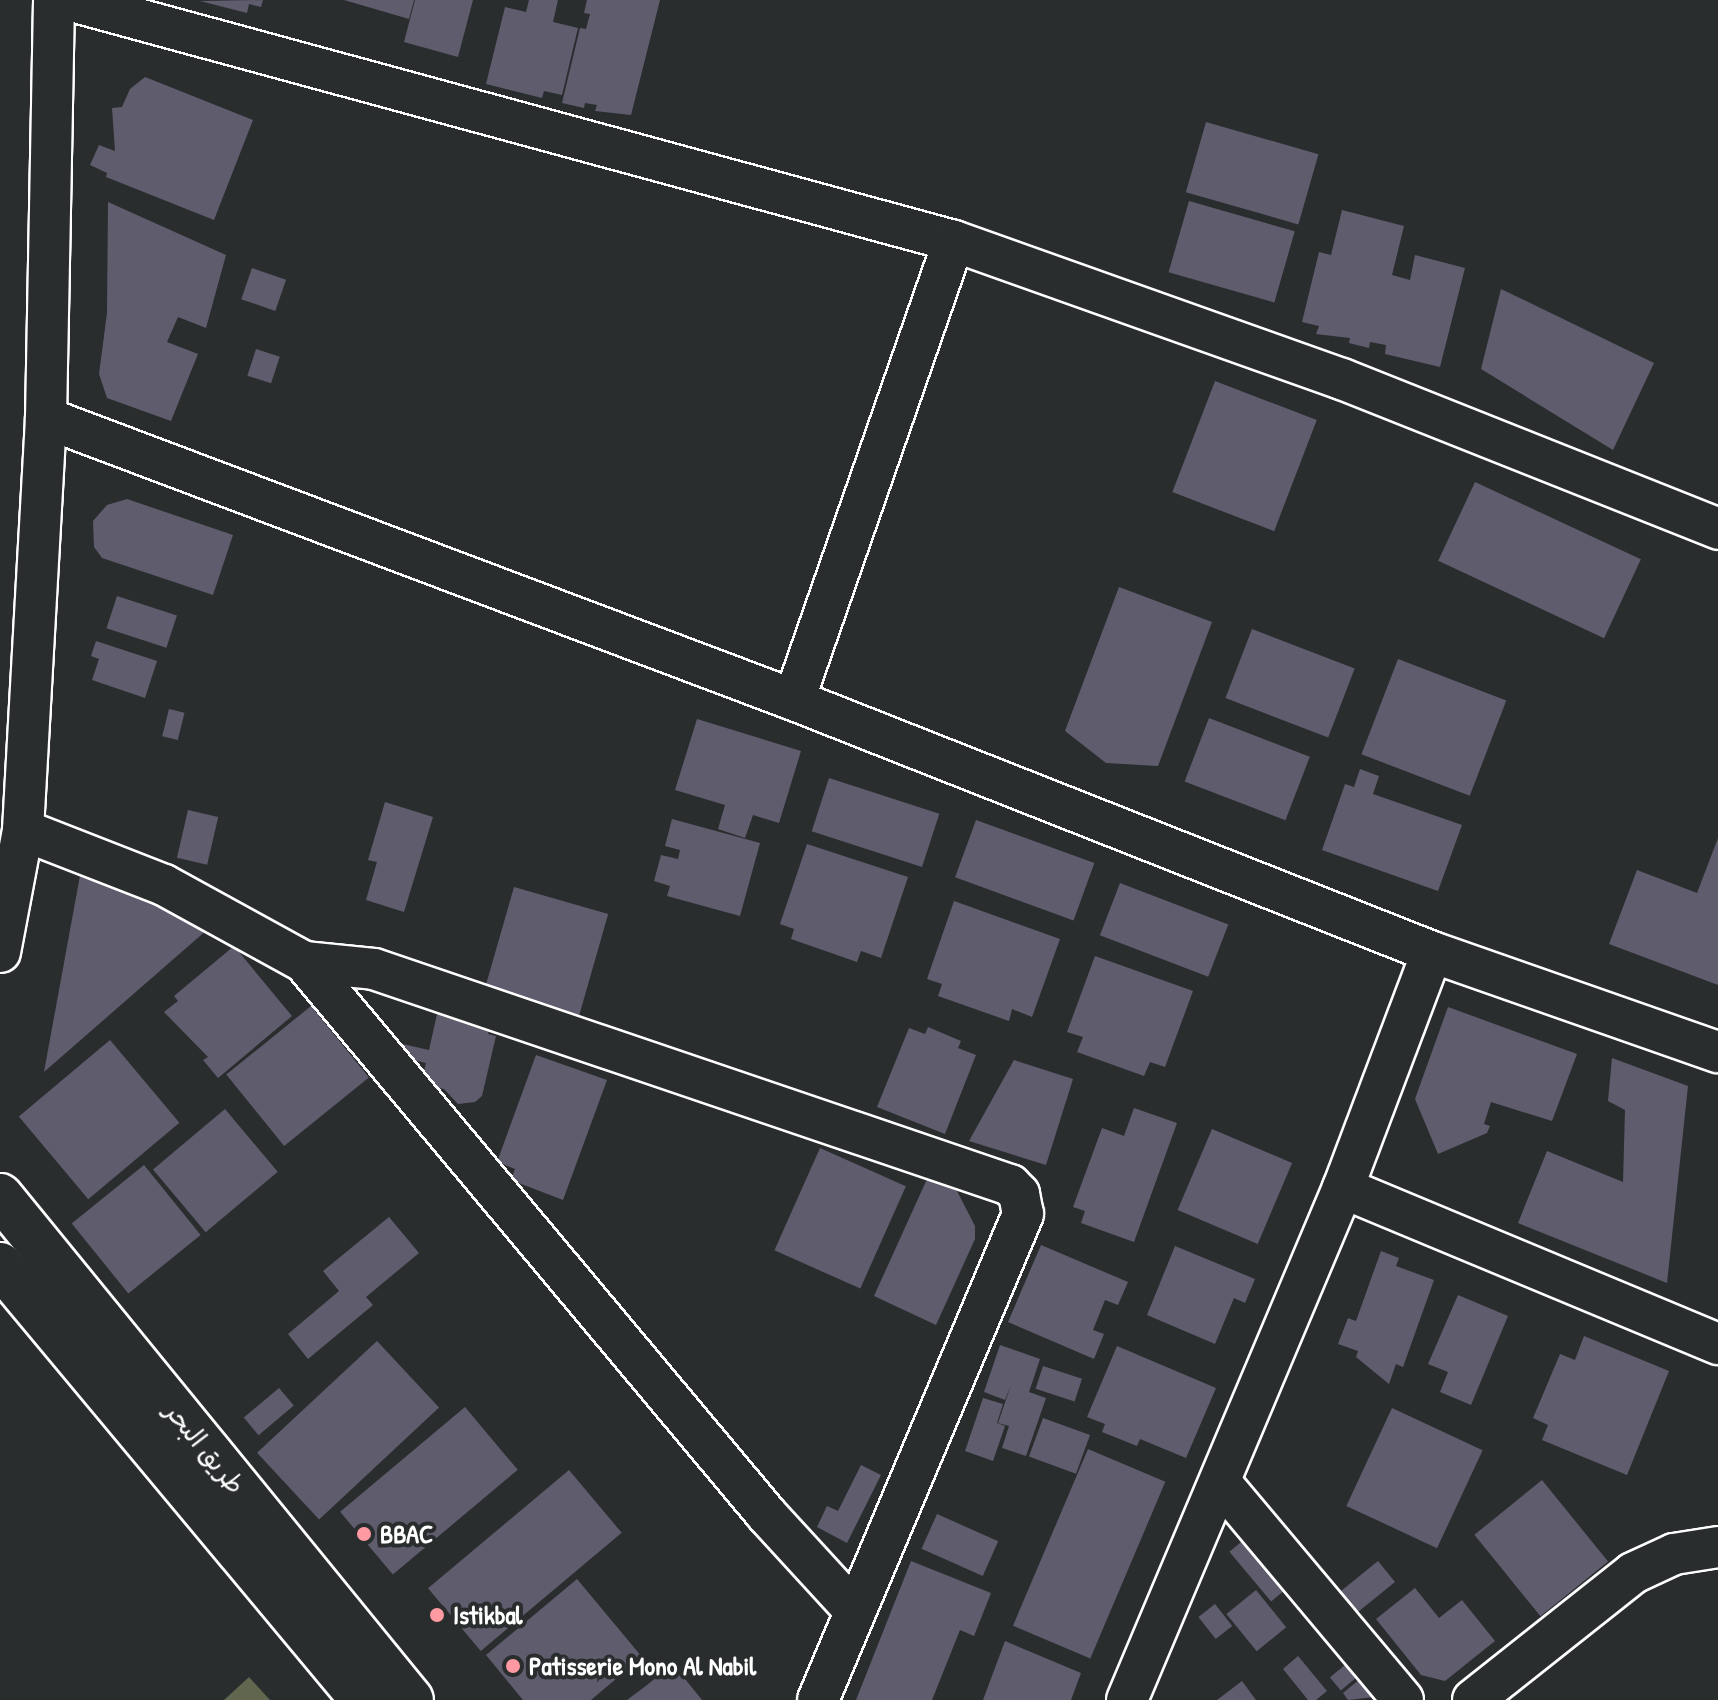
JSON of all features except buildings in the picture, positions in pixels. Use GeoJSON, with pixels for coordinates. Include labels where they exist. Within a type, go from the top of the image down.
{"type":"FeatureCollection","features":[{"type":"Feature","properties":{"kind":"highway","name":"طريق البحر"},"geometry":{"type":"LineString","coordinates":[[0,1196],[411,1700]]}},
{"type":"Feature","properties":{"kind":"highway","name":"طريق البحر"},"geometry":{"type":"LineString","coordinates":[[0,1265],[363,1700]]}},
{"type":"Feature","properties":{"kind":"street"},"geometry":{"type":"LineString","coordinates":[[0,952],[23,830],[13,755],[46,418],[54,0]]}},
{"type":"Feature","properties":{"kind":"street"},"geometry":{"type":"LineString","coordinates":[[68,0],[954,241],[1342,379],[1718,529]]}},
{"type":"Feature","properties":{"kind":"street"},"geometry":{"type":"LineString","coordinates":[[794,700],[954,241]]}},
{"type":"Feature","properties":{"kind":"street"},"geometry":{"type":"LineString","coordinates":[[46,418],[794,700],[1432,952],[1718,1052]]}},
{"type":"Feature","properties":{"kind":"street"},"geometry":{"type":"LineString","coordinates":[[23,830],[164,885],[304,962],[757,1503],[855,1611]]}},
{"type":"Feature","properties":{"kind":"street"},"geometry":{"type":"LineString","coordinates":[[1127,1700],[1343,1188],[1432,952]]}},
{"type":"Feature","properties":{"kind":"street"},"geometry":{"type":"LineString","coordinates":[[304,962],[374,969],[1010,1185],[1019,1194],[1023,1214],[818,1700]]}},
{"type":"Feature","properties":{"kind":"street"},"geometry":{"type":"LineString","coordinates":[[1343,1188],[1718,1344]]}},
{"type":"Feature","properties":{"kind":"street"},"geometry":{"type":"LineString","coordinates":[[1221,1483],[1403,1700]]}},
{"type":"Feature","properties":{"kind":"street"},"geometry":{"type":"LineString","coordinates":[[1473,1700],[1633,1573],[1674,1554],[1718,1547]]}},
{"type":"Feature","properties":{"kind":"green space"},"geometry":{"type":"Polygon","coordinates":[[[249,1677],[270,1700],[224,1700],[249,1677]]]}},
{"type":"Feature","properties":{"kind":"place","name":"BBAC"},"geometry":{"type":"Point","coordinates":[364,1534]}},
{"type":"Feature","properties":{"kind":"place","name":"Istikbal"},"geometry":{"type":"Point","coordinates":[437,1615]}},
{"type":"Feature","properties":{"kind":"place","name":"Patisserie Mono Al Nabil"},"geometry":{"type":"Point","coordinates":[513,1666]}}]}
